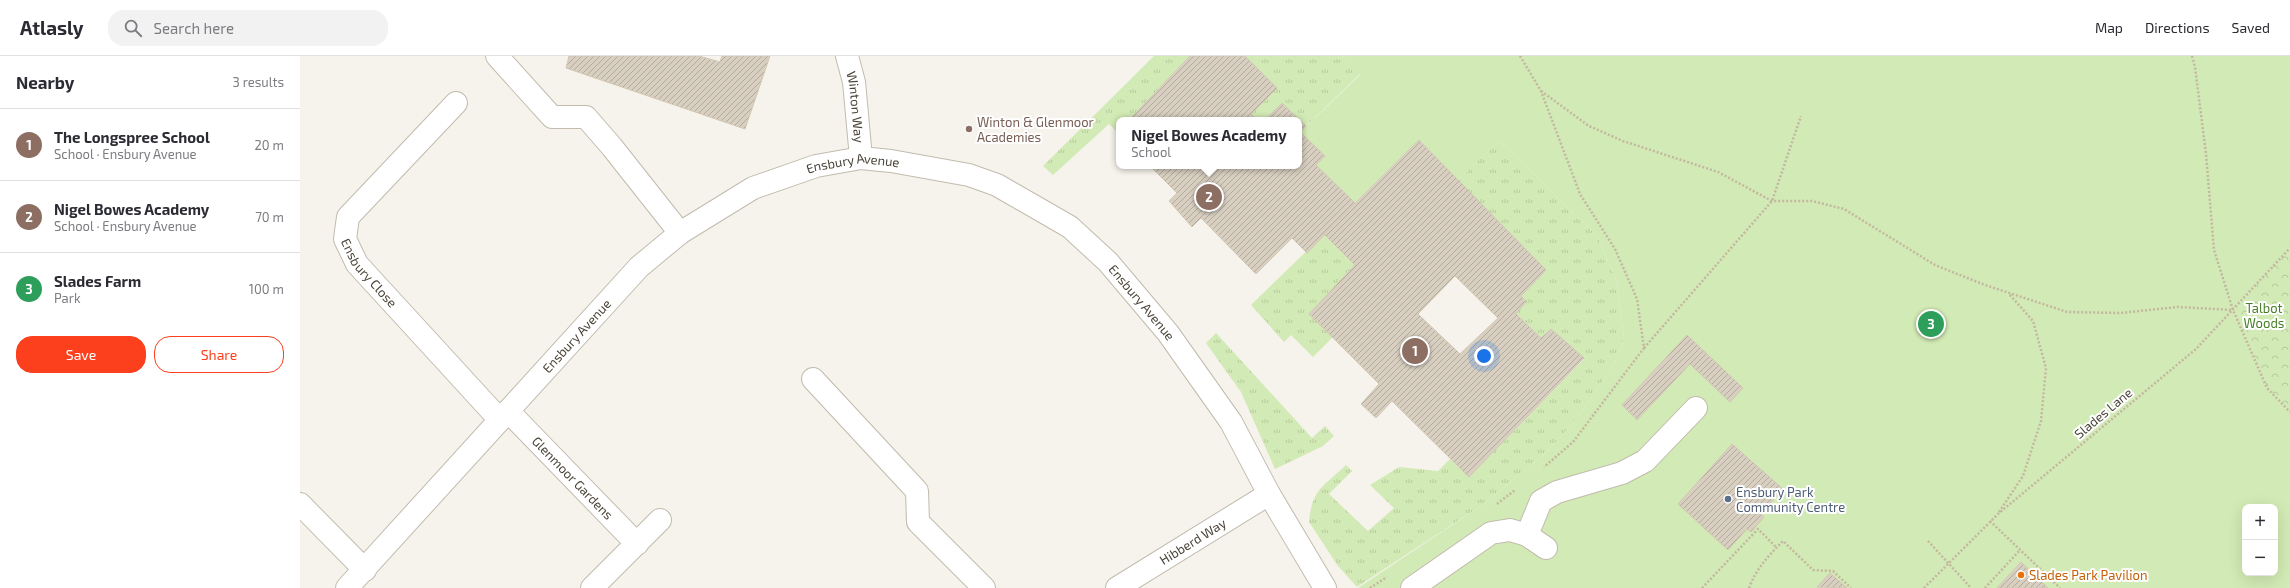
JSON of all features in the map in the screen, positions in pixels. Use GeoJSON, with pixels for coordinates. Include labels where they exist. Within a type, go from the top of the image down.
{"type":"FeatureCollection","features":[{"type":"Feature","properties":{"kind":"street"},"geometry":{"type":"LineString","coordinates":[[496,56],[552,117],[586,117],[612,147],[680,233]]}},
{"type":"Feature","properties":{"kind":"street","name":"Winton Way"},"geometry":{"type":"LineString","coordinates":[[847,56],[854,82],[861,158]]}},
{"type":"Feature","properties":{"kind":"street","name":"Ensbury Close"},"geometry":{"type":"LineString","coordinates":[[456,103],[348,217],[345,239],[357,264],[504,415]]}},
{"type":"Feature","properties":{"kind":"street","name":"Ensbury Avenue"},"geometry":{"type":"LineString","coordinates":[[347,588],[639,267],[680,233],[753,188],[816,166],[861,158],[936,168],[969,175],[997,185],[1070,227],[1108,262],[1168,333],[1231,422],[1268,494],[1325,588]]}},
{"type":"Feature","properties":{"kind":"street"},"geometry":{"type":"LineString","coordinates":[[813,379],[917,491],[918,522],[984,588]]}},
{"type":"Feature","properties":{"kind":"street"},"geometry":{"type":"LineString","coordinates":[[1527,535],[1541,501],[1557,492],[1622,473],[1645,461],[1696,408]]}},
{"type":"Feature","properties":{"kind":"street","name":"Glenmoor Gardens"},"geometry":{"type":"LineString","coordinates":[[504,415],[637,544]]}},
{"type":"Feature","properties":{"kind":"street","name":"Hibberd Way"},"geometry":{"type":"LineString","coordinates":[[1117,588],[1268,494]]}},
{"type":"Feature","properties":{"kind":"street"},"geometry":{"type":"LineString","coordinates":[[300,504],[364,570]]}},
{"type":"Feature","properties":{"kind":"street"},"geometry":{"type":"LineString","coordinates":[[592,588],[660,520]]}},
{"type":"Feature","properties":{"kind":"street"},"geometry":{"type":"LineString","coordinates":[[1412,588],[1491,533],[1510,530],[1527,535],[1546,548]]}},
{"type":"Feature","properties":{"kind":"path"},"geometry":{"type":"LineString","coordinates":[[1520,56],[1541,91],[1580,194],[1614,249],[1637,299],[1644,348]]}},
{"type":"Feature","properties":{"kind":"path"},"geometry":{"type":"LineString","coordinates":[[2192,56],[2195,67],[2206,154],[2214,250],[2233,310],[2267,388],[2290,412]]}},
{"type":"Feature","properties":{"kind":"path"},"geometry":{"type":"LineString","coordinates":[[1541,91],[1588,126],[1623,141],[1718,172],[1772,202],[1812,201],[1844,209],[1935,265],[2008,293],[2067,312],[2120,313],[2178,307],[2233,310]]}},
{"type":"Feature","properties":{"kind":"path"},"geometry":{"type":"LineString","coordinates":[[1539,471],[1573,442],[1644,348],[1772,202],[1801,116]]}},
{"type":"Feature","properties":{"kind":"path","name":"Slades Lane"},"geometry":{"type":"LineString","coordinates":[[1924,588],[1990,521],[2196,349],[2290,248]]}},
{"type":"Feature","properties":{"kind":"path"},"geometry":{"type":"LineString","coordinates":[[1998,514],[2023,476],[2041,421],[2046,368],[2033,321],[2008,293]]}},
{"type":"Feature","properties":{"kind":"path"},"geometry":{"type":"LineString","coordinates":[[1496,505],[1520,486]]}},
{"type":"Feature","properties":{"kind":"path"},"geometry":{"type":"LineString","coordinates":[[1990,521],[2060,588]]}},
{"type":"Feature","properties":{"kind":"path"},"geometry":{"type":"LineString","coordinates":[[1702,588],[1757,528],[1776,547]]}},
{"type":"Feature","properties":{"kind":"path"},"geometry":{"type":"LineString","coordinates":[[1749,588],[1753,578],[1776,547],[1783,541],[1813,570],[1833,571],[1851,588]]}},
{"type":"Feature","properties":{"kind":"path"},"geometry":{"type":"LineString","coordinates":[[1928,541],[1971,588]]}},
{"type":"Feature","properties":{"kind":"path"},"geometry":{"type":"LineString","coordinates":[[1985,588],[2020,550]]}},
{"type":"Feature","properties":{"kind":"path"},"geometry":{"type":"LineString","coordinates":[[1370,588],[1390,575]]}},
{"type":"Feature","properties":{"kind":"green space"},"geometry":{"type":"Polygon","coordinates":[[[1154,56],[1190,56],[1132,117],[1116,117],[1116,131],[1109,124],[1053,175],[1043,166],[1154,56]]]}},
{"type":"Feature","properties":{"kind":"green space"},"geometry":{"type":"Polygon","coordinates":[[[1245,56],[1342,56],[1360,74],[1306,126],[1302,122],[1302,117],[1297,117],[1282,103],[1268,117],[1254,117],[1251,114],[1277,88],[1245,56]]]}},
{"type":"Feature","properties":{"kind":"green space"},"geometry":{"type":"Polygon","coordinates":[[[1342,56],[2290,56],[2290,248],[2233,310],[2267,388],[2290,412],[2290,588],[1358,588],[1485,503],[1541,457],[1571,426],[1601,384],[1617,358],[1624,337],[1616,279],[1597,236],[1499,140],[1458,180],[1419,140],[1355,203],[1316,165],[1324,156],[1302,134],[1302,130],[1360,75],[1342,56]]]}},
{"type":"Feature","properties":{"kind":"green space"},"geometry":{"type":"Polygon","coordinates":[[[1499,140],[1597,236],[1616,279],[1624,337],[1617,358],[1601,384],[1571,426],[1541,457],[1485,503],[1357,587],[1338,566],[1309,522],[1313,502],[1320,489],[1346,465],[1352,471],[1329,494],[1368,531],[1394,508],[1370,485],[1399,467],[1438,471],[1450,459],[1469,477],[1584,359],[1551,329],[1541,338],[1516,314],[1526,302],[1521,296],[1458,180],[1499,140]]]}},
{"type":"Feature","properties":{"kind":"green space"},"geometry":{"type":"Polygon","coordinates":[[[1324,234],[1355,265],[1309,314],[1333,337],[1313,357],[1291,335],[1284,342],[1251,305],[1324,234]]]}},
{"type":"Feature","properties":{"kind":"green space","name":"Talbot Woods"},"geometry":{"type":"Polygon","coordinates":[[[2290,248],[2290,412],[2267,388],[2233,310],[2290,248]]]}},
{"type":"Feature","properties":{"kind":"green space"},"geometry":{"type":"Polygon","coordinates":[[[1216,333],[1312,438],[1325,426],[1334,436],[1323,446],[1275,469],[1241,392],[1206,343],[1216,333]]]}},
{"type":"Feature","properties":{"kind":"building"},"geometry":{"type":"Polygon","coordinates":[[[569,56],[699,56],[720,62],[722,56],[770,56],[745,129],[566,68],[569,56]]]}},
{"type":"Feature","properties":{"kind":"building"},"geometry":{"type":"Polygon","coordinates":[[[1190,56],[1245,56],[1277,88],[1251,114],[1254,117],[1132,117],[1190,56]]]}},
{"type":"Feature","properties":{"kind":"building"},"geometry":{"type":"Polygon","coordinates":[[[1282,103],[1297,117],[1268,117],[1282,103]]]}},
{"type":"Feature","properties":{"kind":"building"},"geometry":{"type":"Polygon","coordinates":[[[1302,122],[1306,126],[1302,130],[1302,122]]]}},
{"type":"Feature","properties":{"kind":"building"},"geometry":{"type":"Polygon","coordinates":[[[1302,134],[1325,156],[1316,165],[1355,203],[1307,253],[1292,238],[1256,274],[1201,218],[1192,227],[1169,201],[1177,193],[1153,169],[1302,169],[1302,134]]]}},
{"type":"Feature","properties":{"kind":"building"},"geometry":{"type":"Polygon","coordinates":[[[1419,140],[1546,270],[1521,296],[1526,302],[1516,314],[1541,338],[1551,329],[1584,358],[1469,477],[1392,401],[1376,418],[1361,404],[1379,384],[1309,314],[1355,265],[1324,234],[1419,140]],[[1455,276],[1418,314],[1460,354],[1498,318],[1455,276]]]}},
{"type":"Feature","properties":{"kind":"building"},"geometry":{"type":"Polygon","coordinates":[[[1687,335],[1743,388],[1730,402],[1690,364],[1637,420],[1622,405],[1687,335]]]}},
{"type":"Feature","properties":{"kind":"building","name":"Ensbury Park Community Centre"},"geometry":{"type":"Polygon","coordinates":[[[1732,444],[1783,489],[1761,514],[1764,517],[1751,532],[1747,529],[1728,550],[1678,504],[1732,444]]]}},
{"type":"Feature","properties":{"kind":"building","name":"Slades Park Pavilion"},"geometry":{"type":"Polygon","coordinates":[[[2021,562],[2048,588],[1997,588],[2021,562]]]}},
{"type":"Feature","properties":{"kind":"building"},"geometry":{"type":"Polygon","coordinates":[[[1830,573],[1847,588],[1817,587],[1830,573]]]}},
{"type":"Feature","properties":{"kind":"place","name":"Winton & Glenmoor Academies"},"geometry":{"type":"Point","coordinates":[969,129]}},
{"type":"Feature","properties":{"kind":"place","name":"Nigel Bowes Academy"},"geometry":{"type":"Point","coordinates":[1209,197]}},
{"type":"Feature","properties":{"kind":"place","name":"Slades Farm"},"geometry":{"type":"Point","coordinates":[1931,324]}},
{"type":"Feature","properties":{"kind":"place","name":"The Longspree School"},"geometry":{"type":"Point","coordinates":[1415,351]}},
{"type":"Feature","properties":{"kind":"place","name":"Ensbury Park Community Centre"},"geometry":{"type":"Point","coordinates":[1728,499]}},
{"type":"Feature","properties":{"kind":"place","name":"Slades Park Pavilion"},"geometry":{"type":"Point","coordinates":[2021,575]}}]}
